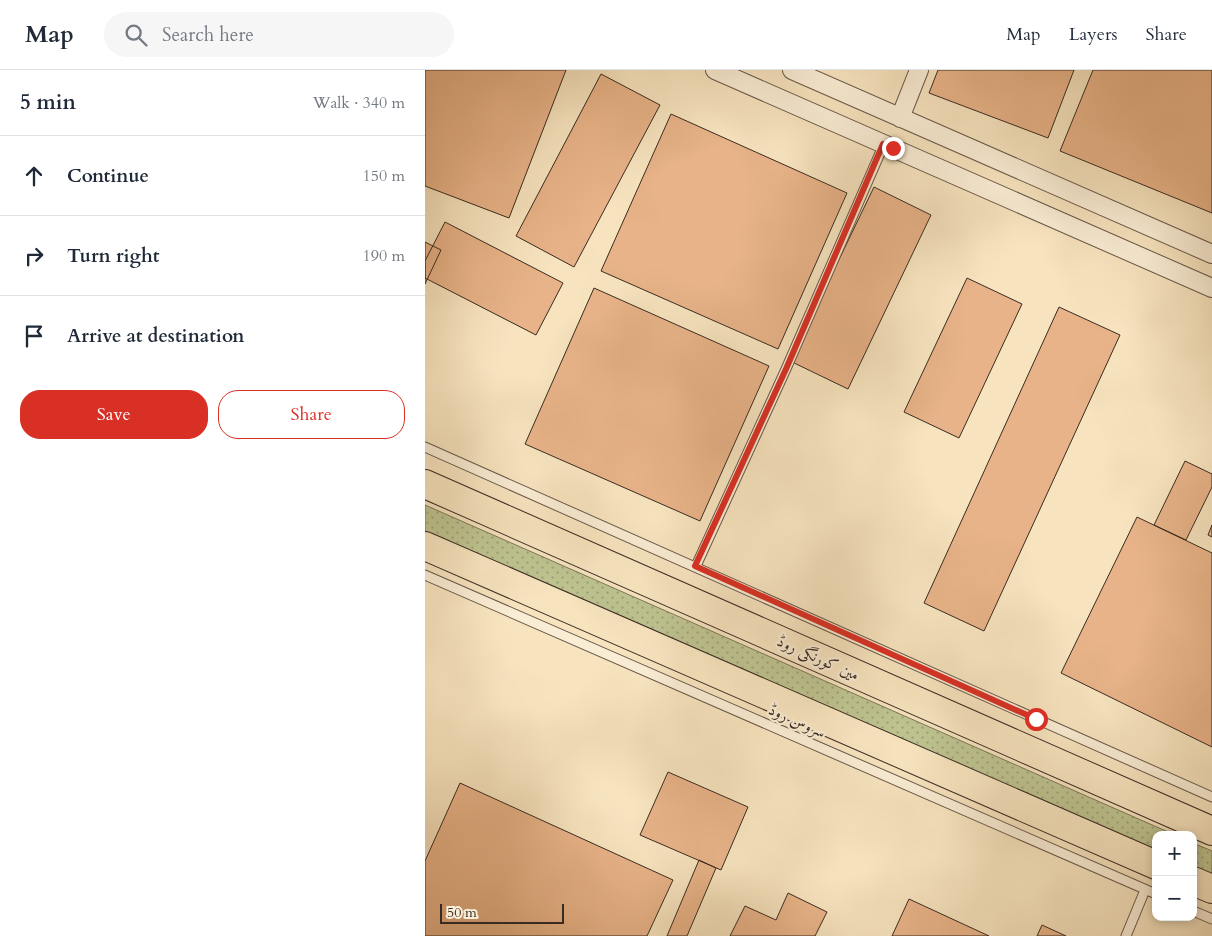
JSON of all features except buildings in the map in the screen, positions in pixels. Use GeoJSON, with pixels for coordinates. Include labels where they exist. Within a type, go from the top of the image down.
{"type":"FeatureCollection","features":[{"type":"Feature","properties":{"kind":"main road","name":"مین کورنگی روڈ"},"geometry":{"type":"LineString","coordinates":[[425,484],[1212,831]]}},
{"type":"Feature","properties":{"kind":"main road"},"geometry":{"type":"LineString","coordinates":[[425,546],[1152,863]]}},
{"type":"Feature","properties":{"kind":"main road"},"geometry":{"type":"LineString","coordinates":[[1197,883],[1212,889]]}},
{"type":"Feature","properties":{"kind":"street"},"geometry":{"type":"LineString","coordinates":[[715,70],[742,75],[883,144],[1212,288]]}},
{"type":"Feature","properties":{"kind":"street"},"geometry":{"type":"LineString","coordinates":[[792,70],[1212,254]]}},
{"type":"Feature","properties":{"kind":"street"},"geometry":{"type":"LineString","coordinates":[[900,118],[919,70]]}},
{"type":"Feature","properties":{"kind":"lane"},"geometry":{"type":"LineString","coordinates":[[695,566],[786,369],[883,144]]}},
{"type":"Feature","properties":{"kind":"lane"},"geometry":{"type":"LineString","coordinates":[[425,447],[1212,798]]}},
{"type":"Feature","properties":{"kind":"lane","name":"سروس روڈ"},"geometry":{"type":"LineString","coordinates":[[425,575],[1152,893]]}},
{"type":"Feature","properties":{"kind":"lane"},"geometry":{"type":"LineString","coordinates":[[1126,936],[1145,890]]}},
{"type":"Feature","properties":{"kind":"lane"},"geometry":{"type":"LineString","coordinates":[[1197,913],[1212,919]]}},
{"type":"Feature","properties":{"kind":"green space"},"geometry":{"type":"Polygon","coordinates":[[[425,505],[1166,831],[1152,831],[1152,848],[425,531],[425,505]]]}},
{"type":"Feature","properties":{"kind":"green space"},"geometry":{"type":"Polygon","coordinates":[[[1197,845],[1212,851],[1212,875],[1197,868],[1197,845]]]}},
{"type":"Feature","properties":{"kind":"route"},"geometry":{"type":"LineString","coordinates":[[893,148],[883,144],[786,369],[695,566],[1036,719]]}}]}
